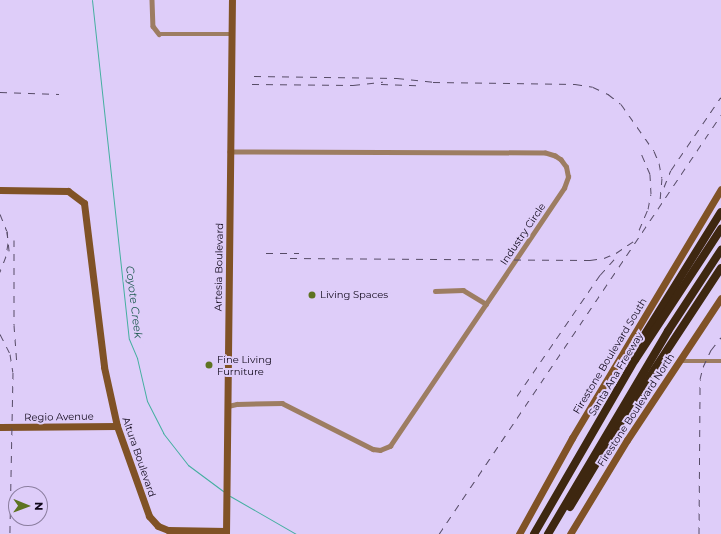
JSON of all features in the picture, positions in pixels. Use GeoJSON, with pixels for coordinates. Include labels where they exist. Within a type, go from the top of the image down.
{"type":"FeatureCollection","features":[{"type":"Feature","properties":{"kind":"highway"},"geometry":{"type":"LineString","coordinates":[[635,360],[640,342],[721,212]]}},
{"type":"Feature","properties":{"kind":"highway","name":"Santa Ana Freeway"},"geometry":{"type":"LineString","coordinates":[[534,534],[635,360],[721,229]]}},
{"type":"Feature","properties":{"kind":"highway"},"geometry":{"type":"LineString","coordinates":[[548,534],[653,356],[721,250]]}},
{"type":"Feature","properties":{"kind":"highway"},"geometry":{"type":"LineString","coordinates":[[554,534],[633,402],[721,268]]}},
{"type":"Feature","properties":{"kind":"street"},"geometry":{"type":"LineString","coordinates":[[152,0],[152,23],[155,30],[159,34],[231,34]]}},
{"type":"Feature","properties":{"kind":"street","name":"Artesia Boulevard"},"geometry":{"type":"LineString","coordinates":[[226,532],[232,0]]}},
{"type":"Feature","properties":{"kind":"street","name":"Industry Circle"},"geometry":{"type":"LineString","coordinates":[[228,406],[237,404],[282,403],[373,449],[385,449],[393,443],[566,186],[567,171],[564,163],[558,158],[545,154],[230,152]]}},
{"type":"Feature","properties":{"kind":"street","name":"Firestone Boulevard South"},"geometry":{"type":"LineString","coordinates":[[519,534],[572,438],[721,189]]}},
{"type":"Feature","properties":{"kind":"street","name":"Altura Boulevard"},"geometry":{"type":"LineString","coordinates":[[0,190],[68,191],[84,203],[104,367],[117,426],[149,516],[155,524],[168,530],[226,532]]}},
{"type":"Feature","properties":{"kind":"street"},"geometry":{"type":"LineString","coordinates":[[435,291],[463,290],[486,304]]}},
{"type":"Feature","properties":{"kind":"street","name":"Firestone Boulevard North"},"geometry":{"type":"LineString","coordinates":[[570,534],[627,440],[721,298]]}},
{"type":"Feature","properties":{"kind":"street"},"geometry":{"type":"LineString","coordinates":[[679,361],[721,361]]}},
{"type":"Feature","properties":{"kind":"street","name":"Regio Avenue"},"geometry":{"type":"LineString","coordinates":[[0,427],[117,426]]}},
{"type":"Feature","properties":{"kind":"waterway","name":"Coyote Creek"},"geometry":{"type":"LineString","coordinates":[[92,0],[129,339],[137,358],[147,401],[163,433],[188,465],[223,491]]}},
{"type":"Feature","properties":{"kind":"waterway","name":"Coyote Creek"},"geometry":{"type":"LineString","coordinates":[[230,496],[296,534]]}},
{"type":"Feature","properties":{"kind":"railway"},"geometry":{"type":"LineString","coordinates":[[254,76],[397,78],[433,82],[575,84],[593,87],[608,94],[621,104],[654,151],[659,163],[662,178],[660,201]]}},
{"type":"Feature","properties":{"kind":"railway"},"geometry":{"type":"LineString","coordinates":[[252,84],[353,85],[383,82]]}},
{"type":"Feature","properties":{"kind":"railway"},"geometry":{"type":"LineString","coordinates":[[381,84],[417,85]]}},
{"type":"Feature","properties":{"kind":"railway"},"geometry":{"type":"LineString","coordinates":[[0,92],[59,94]]}},
{"type":"Feature","properties":{"kind":"railway"},"geometry":{"type":"LineString","coordinates":[[664,187],[671,170],[721,97]]}},
{"type":"Feature","properties":{"kind":"railway"},"geometry":{"type":"LineString","coordinates":[[439,534],[721,115]]}},
{"type":"Feature","properties":{"kind":"railway"},"geometry":{"type":"LineString","coordinates":[[639,230],[648,209],[651,194],[650,174],[641,153]]}},
{"type":"Feature","properties":{"kind":"railway"},"geometry":{"type":"LineString","coordinates":[[0,214],[7,231],[8,243],[6,256],[0,272]]}},
{"type":"Feature","properties":{"kind":"railway"},"geometry":{"type":"LineString","coordinates":[[7,231],[9,251]]}},
{"type":"Feature","properties":{"kind":"railway"},"geometry":{"type":"LineString","coordinates":[[14,240],[14,325],[17,366]]}},
{"type":"Feature","properties":{"kind":"railway"},"geometry":{"type":"LineString","coordinates":[[290,258],[590,260],[604,258],[616,253],[634,241]]}},
{"type":"Feature","properties":{"kind":"railway"},"geometry":{"type":"LineString","coordinates":[[266,253],[299,253]]}},
{"type":"Feature","properties":{"kind":"railway"},"geometry":{"type":"LineString","coordinates":[[517,396],[600,275],[619,254]]}},
{"type":"Feature","properties":{"kind":"railway"},"geometry":{"type":"LineString","coordinates":[[0,334],[10,354],[13,372],[10,534]]}},
{"type":"Feature","properties":{"kind":"railway"},"geometry":{"type":"LineString","coordinates":[[699,534],[700,379],[703,367],[711,350],[721,337]]}},
{"type":"Feature","properties":{"kind":"place","name":"Living Spaces"},"geometry":{"type":"Point","coordinates":[312,295]}},
{"type":"Feature","properties":{"kind":"place","name":"Fine Living Furniture"},"geometry":{"type":"Point","coordinates":[209,365]}}]}
